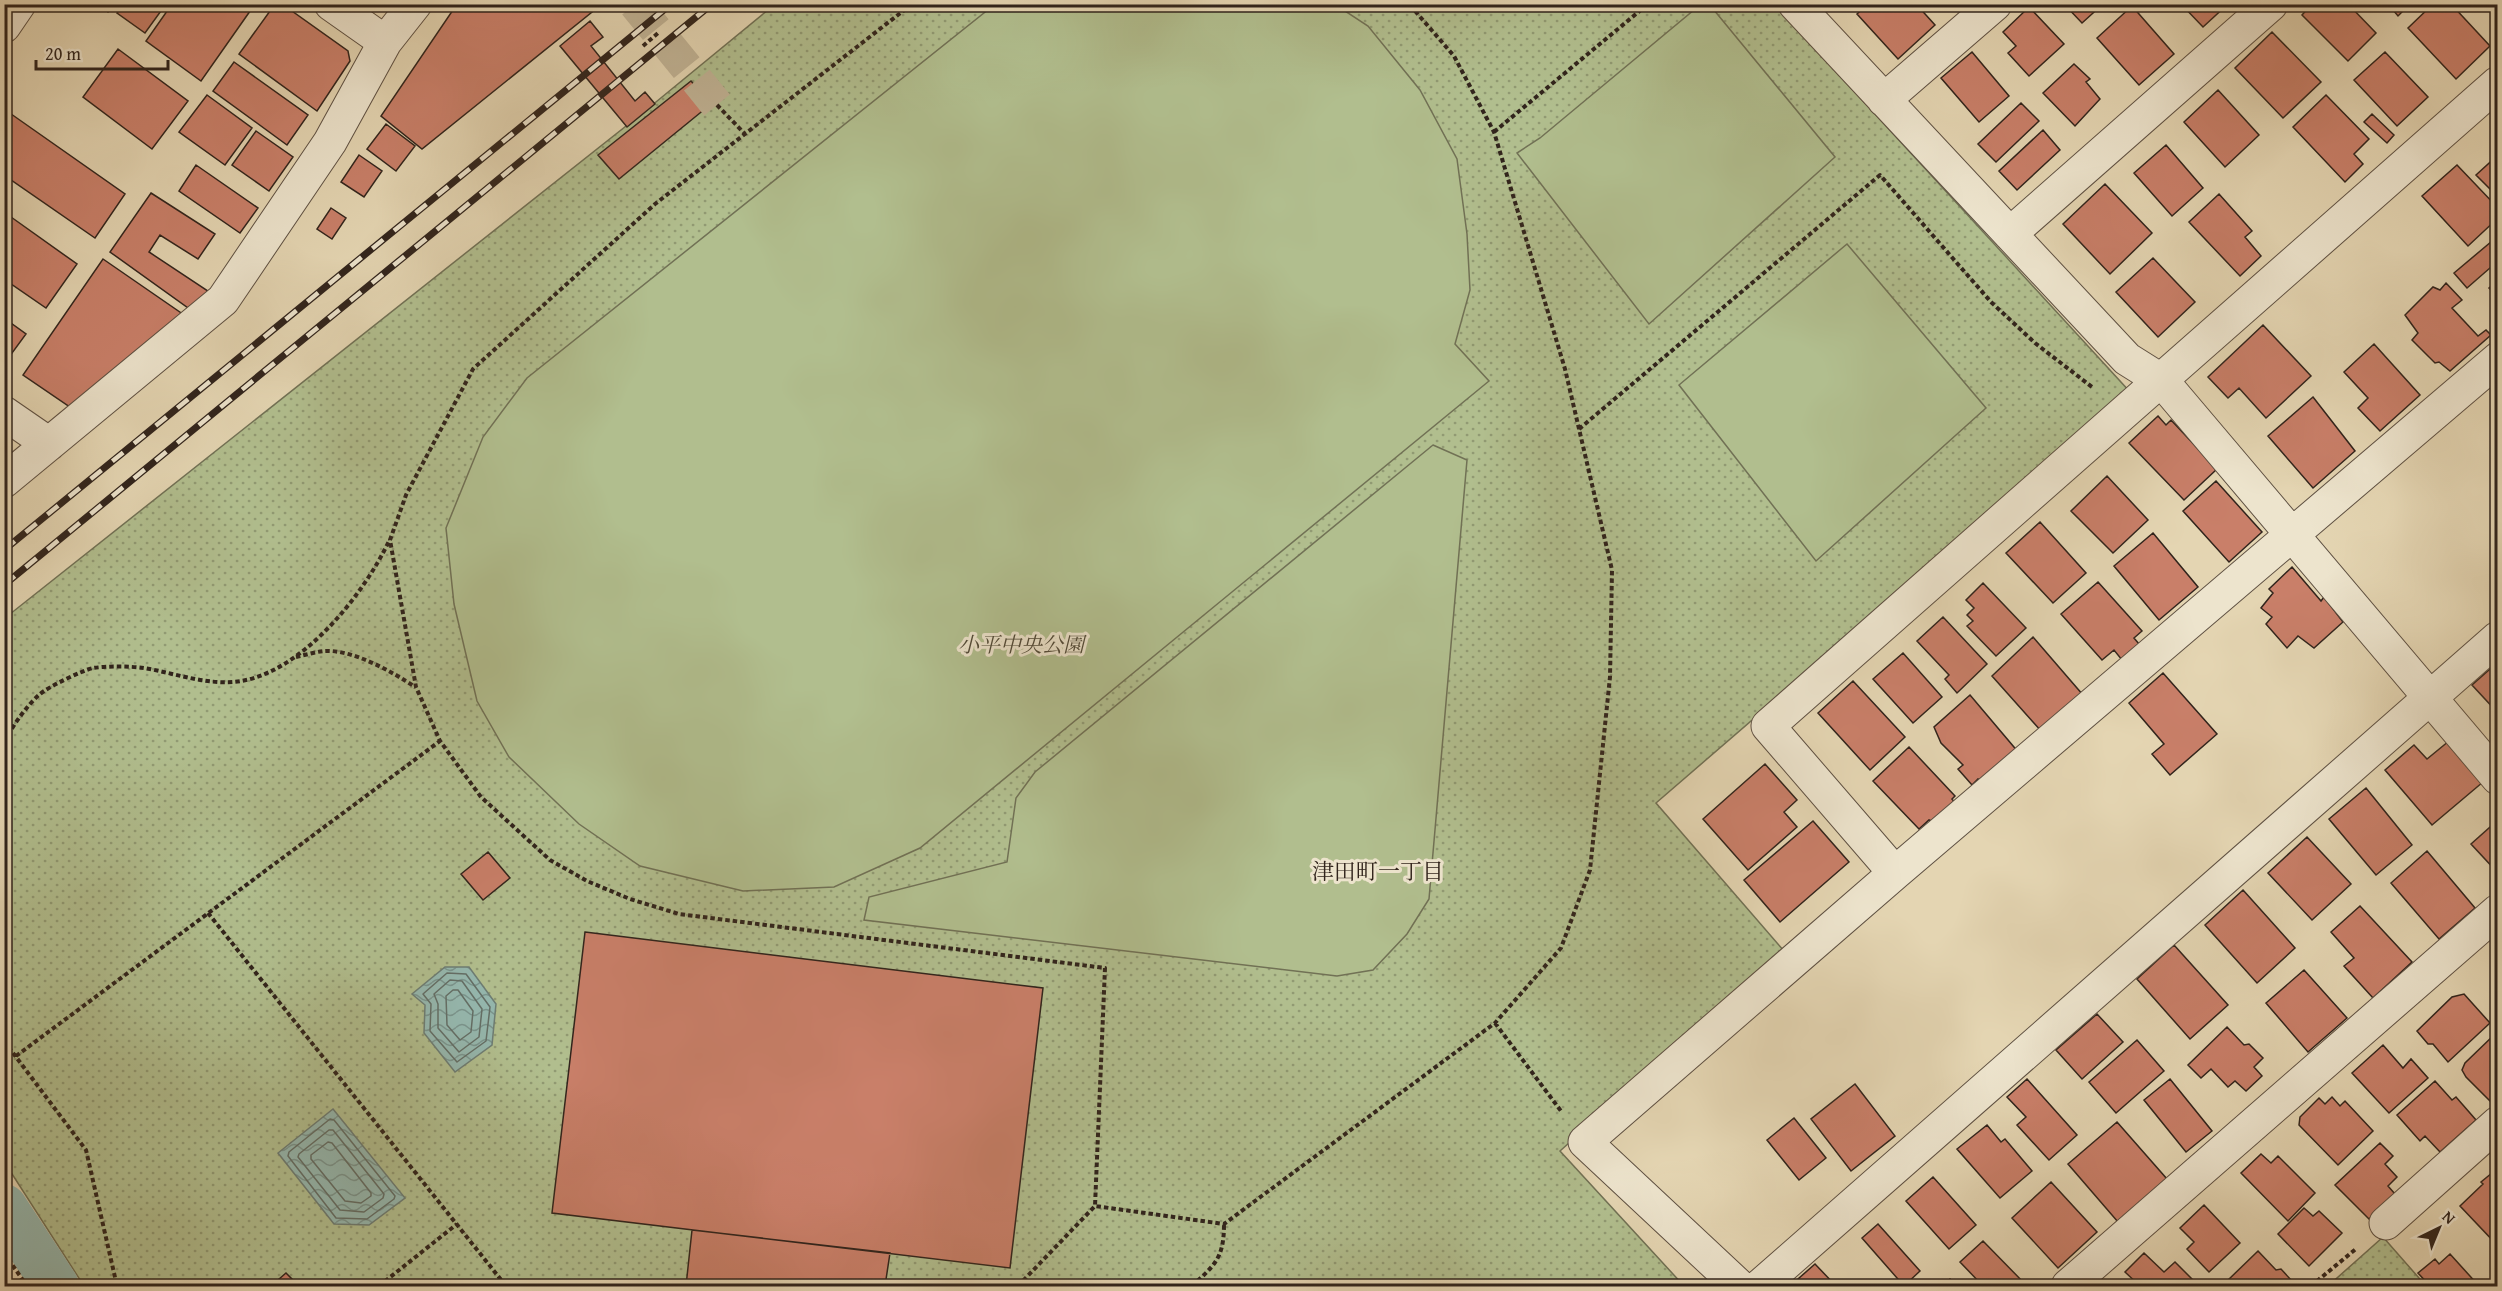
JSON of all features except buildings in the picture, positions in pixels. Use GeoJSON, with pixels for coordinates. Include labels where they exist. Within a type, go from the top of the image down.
{"type":"FeatureCollection","features":[{"type":"Feature","properties":{"kind":"street"},"geometry":{"type":"LineString","coordinates":[[4,26],[19,4]]}},
{"type":"Feature","properties":{"kind":"street"},"geometry":{"type":"LineString","coordinates":[[331,4],[385,42]]}},
{"type":"Feature","properties":{"kind":"street"},"geometry":{"type":"LineString","coordinates":[[4,481],[223,300],[330,142],[385,42],[416,4]]}},
{"type":"Feature","properties":{"kind":"street"},"geometry":{"type":"LineString","coordinates":[[1795,4],[2127,359],[2162,381],[2498,778]]}},
{"type":"Feature","properties":{"kind":"street"},"geometry":{"type":"LineString","coordinates":[[1884,100],[1995,4]]}},
{"type":"Feature","properties":{"kind":"street"},"geometry":{"type":"LineString","coordinates":[[2010,234],[2271,4]]}},
{"type":"Feature","properties":{"kind":"street"},"geometry":{"type":"LineString","coordinates":[[1895,873],[1768,726],[2498,83]]}},
{"type":"Feature","properties":{"kind":"street"},"geometry":{"type":"LineString","coordinates":[[1739,1287],[1586,1142],[1895,873],[2498,359]]}},
{"type":"Feature","properties":{"kind":"street"},"geometry":{"type":"LineString","coordinates":[[4,413],[49,444]]}},
{"type":"Feature","properties":{"kind":"street"},"geometry":{"type":"LineString","coordinates":[[1760,1287],[2498,638]]}},
{"type":"Feature","properties":{"kind":"street"},"geometry":{"type":"LineString","coordinates":[[2068,1287],[2498,910]]}},
{"type":"Feature","properties":{"kind":"street"},"geometry":{"type":"LineString","coordinates":[[2386,1223],[2498,1123]]}},
{"type":"Feature","properties":{"kind":"path"},"geometry":{"type":"LineString","coordinates":[[4,741],[14,725],[41,694],[92,668],[142,668],[208,682],[235,682],[258,677],[296,657],[324,631],[368,581],[390,540],[406,495],[473,369],[655,204],[912,4]]}},
{"type":"Feature","properties":{"kind":"path"},"geometry":{"type":"LineString","coordinates":[[1095,1206],[1224,1224],[1495,1023],[1561,948],[1590,870],[1610,677],[1612,570],[1565,369],[1494,132],[1454,56],[1409,4]]}},
{"type":"Feature","properties":{"kind":"path"},"geometry":{"type":"LineString","coordinates":[[1494,132],[1648,4]]}},
{"type":"Feature","properties":{"kind":"path"},"geometry":{"type":"LineString","coordinates":[[643,46],[658,33]]}},
{"type":"Feature","properties":{"kind":"path"},"geometry":{"type":"LineString","coordinates":[[717,105],[745,134]]}},
{"type":"Feature","properties":{"kind":"path"},"geometry":{"type":"LineString","coordinates":[[1579,429],[1880,175],[1991,302],[2035,343],[2098,392]]}},
{"type":"Feature","properties":{"kind":"path"},"geometry":{"type":"LineString","coordinates":[[390,540],[416,687],[440,741],[481,797],[550,860],[586,881],[630,899],[679,914],[1105,968],[1095,1206],[1018,1287]]}},
{"type":"Feature","properties":{"kind":"path"},"geometry":{"type":"LineString","coordinates":[[296,657],[326,651],[350,655],[398,675],[416,687]]}},
{"type":"Feature","properties":{"kind":"path"},"geometry":{"type":"LineString","coordinates":[[16,1056],[440,741]]}},
{"type":"Feature","properties":{"kind":"path"},"geometry":{"type":"LineString","coordinates":[[208,913],[506,1287]]}},
{"type":"Feature","properties":{"kind":"path"},"geometry":{"type":"LineString","coordinates":[[1495,1023],[1586,1142]]}},
{"type":"Feature","properties":{"kind":"path"},"geometry":{"type":"LineString","coordinates":[[4,1041],[86,1150],[117,1287]]}},
{"type":"Feature","properties":{"kind":"path"},"geometry":{"type":"LineString","coordinates":[[2311,1287],[2386,1223]]}},
{"type":"Feature","properties":{"kind":"path"},"geometry":{"type":"LineString","coordinates":[[379,1287],[457,1224]]}},
{"type":"Feature","properties":{"kind":"path"},"geometry":{"type":"LineString","coordinates":[[1192,1287],[1214,1266],[1224,1245],[1224,1224]]}},
{"type":"Feature","properties":{"kind":"path"},"geometry":{"type":"LineString","coordinates":[[4,1253],[27,1287]]}},
{"type":"Feature","properties":{"kind":"green space"},"geometry":{"type":"Polygon","coordinates":[[[1709,4],[1835,157],[1649,324],[1517,153],[1540,138],[1700,5],[1709,4]]]}},
{"type":"Feature","properties":{"kind":"green space","name":"小平中央公園"},"geometry":{"type":"Polygon","coordinates":[[[774,5],[1775,5],[2131,393],[1656,803],[1784,951],[1560,1151],[1684,1286],[84,1286],[5,1163],[5,618],[645,111],[774,5]]]}},
{"type":"Feature","properties":{"kind":"green space"},"geometry":{"type":"Polygon","coordinates":[[[994,5],[1336,5],[1368,26],[1420,90],[1457,159],[1467,234],[1470,290],[1455,344],[1489,381],[920,848],[834,887],[743,891],[640,866],[579,824],[509,757],[477,701],[454,604],[446,528],[483,437],[527,378],[994,5]]]}},
{"type":"Feature","properties":{"kind":"green space"},"geometry":{"type":"Polygon","coordinates":[[[1847,244],[1986,408],[1816,561],[1679,385],[1847,244]]]}},
{"type":"Feature","properties":{"kind":"green space"},"geometry":{"type":"Polygon","coordinates":[[[1433,445],[1467,460],[1429,899],[1407,934],[1373,970],[1337,976],[864,920],[869,897],[1007,862],[1016,798],[1035,772],[1433,445]]]}},
{"type":"Feature","properties":{"kind":"green space"},"geometry":{"type":"Polygon","coordinates":[[[2383,1237],[2426,1286],[2328,1286],[2383,1237]]]}},
{"type":"Feature","properties":{"kind":"water"},"geometry":{"type":"Polygon","coordinates":[[[445,967],[469,967],[496,1004],[492,1045],[455,1072],[424,1033],[425,1005],[412,994],[445,967]]]}},
{"type":"Feature","properties":{"kind":"water"},"geometry":{"type":"Polygon","coordinates":[[[333,1109],[405,1198],[369,1225],[334,1224],[278,1153],[333,1109]]]}},
{"type":"Feature","properties":{"kind":"waterway"},"geometry":{"type":"LineString","coordinates":[[4,1207],[56,1286]]}},
{"type":"Feature","properties":{"kind":"tunnel"},"geometry":{"type":"LineString","coordinates":[[635,4],[717,105]]}},
{"type":"Feature","properties":{"kind":"railway"},"geometry":{"type":"LineString","coordinates":[[4,550],[671,4]]}},
{"type":"Feature","properties":{"kind":"railway"},"geometry":{"type":"LineString","coordinates":[[4,585],[712,4]]}},
{"type":"Feature","properties":{"kind":"district","name":"津田町一丁目"},"geometry":{"type":"Point","coordinates":[1378,871]}}]}
